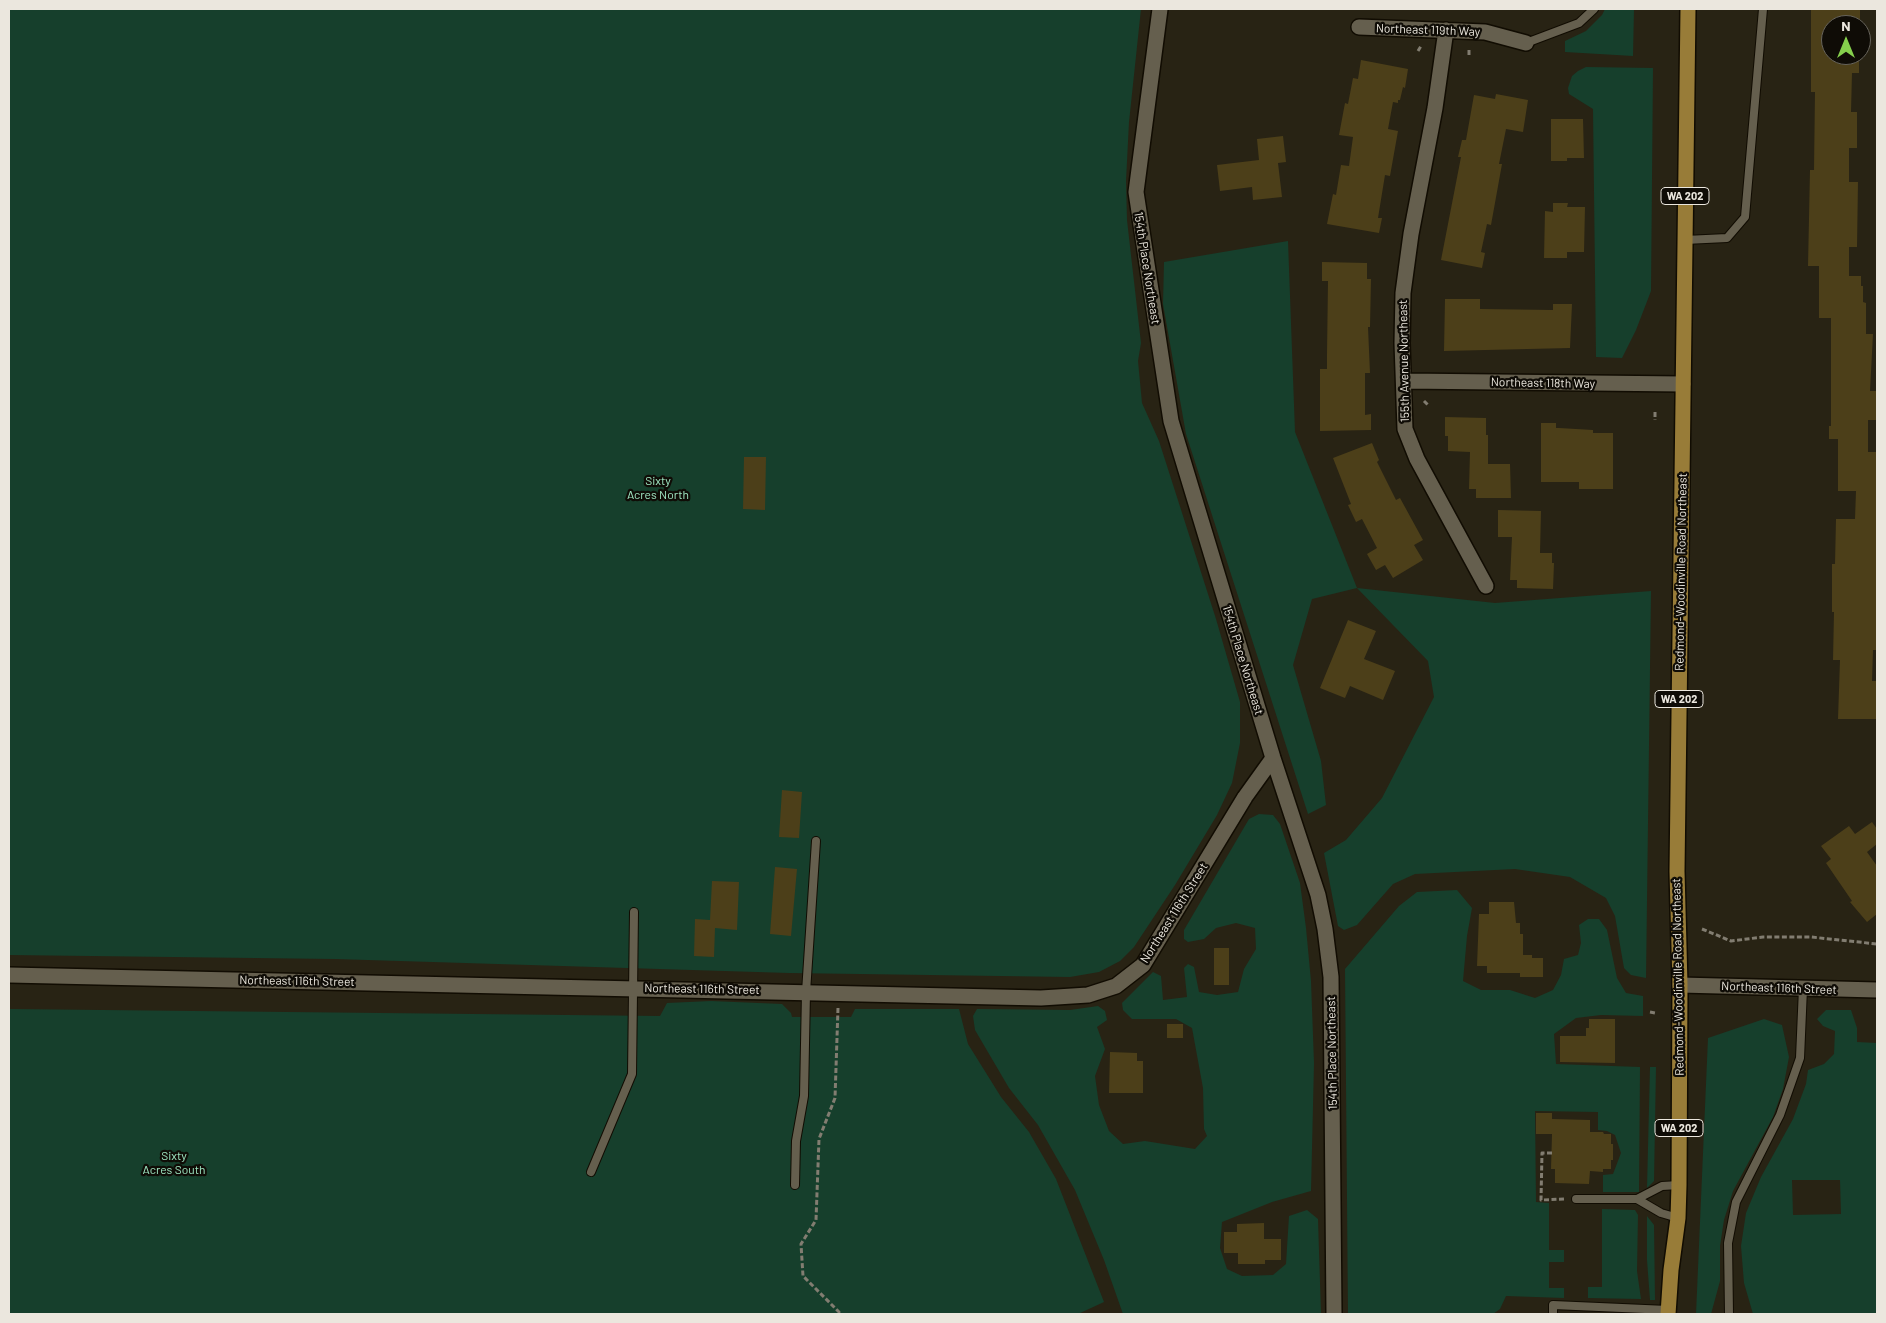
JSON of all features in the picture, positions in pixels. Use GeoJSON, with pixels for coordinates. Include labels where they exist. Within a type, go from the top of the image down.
{"type":"FeatureCollection","features":[{"type":"Feature","properties":{"kind":"main road","name":"Redmond-Woodinville Road Northeast"},"geometry":{"type":"LineString","coordinates":[[1668,1312],[1678,1218],[1679,1184],[1680,985],[1677,872],[1688,9]]}},
{"type":"Feature","properties":{"kind":"street","name":"154th Place Northeast"},"geometry":{"type":"LineString","coordinates":[[1160,9],[1136,192],[1171,421],[1273,758],[1318,895],[1330,963],[1334,1314]]}},
{"type":"Feature","properties":{"kind":"street","name":"Northeast 119th Way"},"geometry":{"type":"LineString","coordinates":[[1359,27],[1485,32],[1526,43]]}},
{"type":"Feature","properties":{"kind":"street","name":"155th Avenue Northeast"},"geometry":{"type":"LineString","coordinates":[[1446,30],[1435,108],[1403,293],[1405,429],[1417,459],[1486,586]]}},
{"type":"Feature","properties":{"kind":"street","name":"Northeast 118th Way"},"geometry":{"type":"LineString","coordinates":[[1404,381],[1683,384]]}},
{"type":"Feature","properties":{"kind":"street","name":"Northeast 116th Street"},"geometry":{"type":"LineString","coordinates":[[9,976],[1041,998],[1088,995],[1116,986],[1143,965],[1245,797],[1273,758]]}},
{"type":"Feature","properties":{"kind":"street","name":"Northeast 116th Street"},"geometry":{"type":"LineString","coordinates":[[1680,985],[1877,990]]}},
{"type":"Feature","properties":{"kind":"lane"},"geometry":{"type":"LineString","coordinates":[[1526,43],[1579,23],[1594,9]]}},
{"type":"Feature","properties":{"kind":"lane"},"geometry":{"type":"LineString","coordinates":[[1685,240],[1727,238],[1745,217],[1763,9]]}},
{"type":"Feature","properties":{"kind":"lane"},"geometry":{"type":"LineString","coordinates":[[795,1185],[796,1141],[804,1096],[806,992],[816,841]]}},
{"type":"Feature","properties":{"kind":"lane"},"geometry":{"type":"LineString","coordinates":[[591,1172],[632,1074],[634,912]]}},
{"type":"Feature","properties":{"kind":"lane"},"geometry":{"type":"LineString","coordinates":[[1729,1314],[1728,1243],[1736,1202],[1780,1115],[1800,1058],[1803,988]]}},
{"type":"Feature","properties":{"kind":"lane"},"geometry":{"type":"LineString","coordinates":[[1576,1199],[1637,1199],[1662,1186],[1679,1184]]}},
{"type":"Feature","properties":{"kind":"lane"},"geometry":{"type":"LineString","coordinates":[[1637,1199],[1662,1214],[1678,1218]]}},
{"type":"Feature","properties":{"kind":"lane"},"geometry":{"type":"LineString","coordinates":[[1553,1314],[1553,1305],[1668,1312]]}},
{"type":"Feature","properties":{"kind":"path"},"geometry":{"type":"LineString","coordinates":[[1418,51],[1422,46]]}},
{"type":"Feature","properties":{"kind":"path"},"geometry":{"type":"LineString","coordinates":[[1469,50],[1469,57]]}},
{"type":"Feature","properties":{"kind":"path"},"geometry":{"type":"LineString","coordinates":[[1424,401],[1428,406]]}},
{"type":"Feature","properties":{"kind":"path"},"geometry":{"type":"LineString","coordinates":[[1655,412],[1655,420]]}},
{"type":"Feature","properties":{"kind":"path"},"geometry":{"type":"LineString","coordinates":[[1702,929],[1731,941],[1762,937],[1810,936],[1877,944]]}},
{"type":"Feature","properties":{"kind":"path"},"geometry":{"type":"LineString","coordinates":[[838,993],[835,1098],[819,1139],[816,1220],[801,1244],[802,1276],[838,1314]]}},
{"type":"Feature","properties":{"kind":"path"},"geometry":{"type":"LineString","coordinates":[[1552,1153],[1542,1153],[1541,1200],[1576,1199]]}},
{"type":"Feature","properties":{"kind":"green space","name":"Sixty Acres North"},"geometry":{"type":"Polygon","coordinates":[[[9,9],[1141,9],[1129,122],[1126,181],[1127,220],[1141,343],[1138,361],[1142,403],[1159,441],[1216,619],[1240,702],[1240,743],[1232,783],[1217,815],[1175,885],[1134,947],[1120,961],[1099,972],[1070,977],[789,973],[335,959],[9,955],[9,9]]]}},
{"type":"Feature","properties":{"kind":"green space"},"geometry":{"type":"Polygon","coordinates":[[[1605,9],[1634,9],[1633,56],[1565,52],[1565,41],[1586,31],[1602,15],[1605,9]]]}},
{"type":"Feature","properties":{"kind":"green space"},"geometry":{"type":"Polygon","coordinates":[[[1586,67],[1653,68],[1651,291],[1636,330],[1622,358],[1596,357],[1593,109],[1569,94],[1568,88],[1572,76],[1586,67]]]}},
{"type":"Feature","properties":{"kind":"green space"},"geometry":{"type":"Polygon","coordinates":[[[1288,241],[1295,432],[1357,588],[1312,599],[1293,665],[1321,761],[1326,805],[1308,814],[1186,434],[1163,304],[1164,262],[1288,241]]]}},
{"type":"Feature","properties":{"kind":"green space"},"geometry":{"type":"Polygon","coordinates":[[[1357,588],[1495,603],[1651,591],[1646,978],[1631,975],[1624,968],[1615,916],[1606,898],[1570,877],[1515,869],[1415,874],[1393,884],[1357,925],[1344,930],[1338,926],[1324,853],[1346,840],[1382,798],[1434,697],[1428,661],[1357,588]]]}},
{"type":"Feature","properties":{"kind":"green space"},"geometry":{"type":"Polygon","coordinates":[[[1259,814],[1273,815],[1280,824],[1300,883],[1311,981],[1314,1063],[1311,1191],[1272,1202],[1222,1222],[1220,1248],[1227,1269],[1242,1276],[1273,1275],[1286,1264],[1289,1216],[1307,1210],[1318,1219],[1321,1314],[1123,1314],[1104,1260],[1075,1190],[1038,1125],[1009,1088],[975,1030],[973,1016],[977,1009],[1070,1010],[1098,1006],[1105,1011],[1107,1020],[1097,1027],[1105,1049],[1095,1076],[1099,1105],[1109,1131],[1123,1144],[1145,1141],[1195,1149],[1207,1136],[1204,1129],[1203,1088],[1192,1028],[1176,1019],[1132,1019],[1123,1010],[1122,1003],[1153,972],[1161,976],[1163,1000],[1187,997],[1184,968],[1188,964],[1194,967],[1199,992],[1217,995],[1238,992],[1244,969],[1256,949],[1255,928],[1236,923],[1216,928],[1204,939],[1188,942],[1184,939],[1184,930],[1249,819],[1259,814]]]}},
{"type":"Feature","properties":{"kind":"green space"},"geometry":{"type":"Polygon","coordinates":[[[1457,890],[1472,908],[1467,936],[1463,981],[1481,990],[1510,990],[1535,998],[1553,990],[1561,975],[1564,959],[1578,955],[1581,943],[1579,925],[1588,919],[1599,919],[1607,930],[1617,978],[1626,993],[1643,996],[1643,1016],[1601,1015],[1576,1018],[1554,1034],[1556,1064],[1640,1067],[1639,1192],[1603,1192],[1603,1175],[1613,1174],[1621,1153],[1615,1135],[1607,1131],[1598,1130],[1598,1112],[1535,1111],[1536,1202],[1549,1203],[1549,1250],[1564,1250],[1564,1262],[1549,1262],[1549,1288],[1564,1288],[1564,1298],[1506,1296],[1500,1309],[1493,1314],[1348,1314],[1345,969],[1399,906],[1417,892],[1457,890]]]}},
{"type":"Feature","properties":{"kind":"green space","name":"Sixty Acres South"},"geometry":{"type":"Polygon","coordinates":[[[711,1001],[782,1004],[791,1013],[792,1017],[851,1017],[855,1009],[959,1009],[968,1044],[1001,1097],[1029,1132],[1056,1179],[1104,1302],[1078,1314],[9,1314],[9,1009],[660,1016],[667,1003],[711,1001]]]}},
{"type":"Feature","properties":{"kind":"green space"},"geometry":{"type":"Polygon","coordinates":[[[1826,1010],[1851,1010],[1857,1028],[1857,1042],[1877,1043],[1877,1314],[1753,1314],[1744,1283],[1741,1246],[1746,1213],[1761,1177],[1793,1119],[1806,1084],[1808,1070],[1824,1064],[1834,1054],[1835,1031],[1823,1026],[1817,1019],[1826,1010]],[[1792,1180],[1793,1215],[1841,1214],[1840,1180],[1792,1180]]]}},
{"type":"Feature","properties":{"kind":"green space"},"geometry":{"type":"Polygon","coordinates":[[[1764,1019],[1782,1025],[1789,1057],[1783,1089],[1773,1117],[1733,1191],[1724,1220],[1720,1246],[1720,1281],[1711,1314],[1696,1314],[1708,1038],[1764,1019]]]}},
{"type":"Feature","properties":{"kind":"green space"},"geometry":{"type":"Polygon","coordinates":[[[1650,1067],[1656,1067],[1654,1181],[1647,1188],[1650,1067]]]}},
{"type":"Feature","properties":{"kind":"green space"},"geometry":{"type":"Polygon","coordinates":[[[1602,1209],[1635,1210],[1638,1215],[1637,1271],[1641,1299],[1588,1298],[1588,1287],[1602,1287],[1602,1209]]]}},
{"type":"Feature","properties":{"kind":"green space"},"geometry":{"type":"Polygon","coordinates":[[[1647,1216],[1654,1225],[1655,1300],[1650,1300],[1647,1260],[1647,1216]]]}},
{"type":"Feature","properties":{"kind":"building"},"geometry":{"type":"Polygon","coordinates":[[[1811,9],[1860,9],[1860,15],[1821,15],[1821,65],[1859,65],[1859,73],[1852,73],[1851,112],[1857,112],[1857,148],[1849,148],[1849,182],[1858,182],[1857,247],[1849,247],[1849,276],[1861,276],[1863,302],[1866,303],[1866,334],[1873,334],[1870,391],[1877,391],[1877,420],[1868,420],[1868,452],[1877,452],[1877,650],[1873,650],[1872,681],[1877,681],[1877,719],[1838,719],[1840,660],[1833,660],[1832,564],[1835,564],[1836,519],[1855,519],[1856,491],[1838,491],[1838,439],[1829,439],[1829,426],[1831,426],[1831,318],[1819,318],[1819,266],[1808,266],[1810,170],[1814,170],[1815,92],[1811,92],[1811,9]]]}},
{"type":"Feature","properties":{"kind":"building"},"geometry":{"type":"Polygon","coordinates":[[[1361,60],[1408,69],[1405,88],[1403,87],[1400,100],[1398,100],[1398,103],[1393,102],[1388,129],[1398,131],[1390,176],[1385,175],[1378,218],[1382,218],[1379,233],[1327,224],[1333,194],[1336,195],[1341,165],[1349,166],[1353,137],[1339,135],[1345,103],[1348,104],[1353,78],[1358,79],[1361,60]]]}},
{"type":"Feature","properties":{"kind":"building"},"geometry":{"type":"Polygon","coordinates":[[[1496,94],[1528,100],[1523,132],[1506,129],[1499,164],[1502,164],[1491,225],[1487,224],[1481,252],[1485,253],[1482,268],[1441,260],[1461,157],[1458,157],[1462,140],[1466,140],[1474,95],[1495,99],[1496,94]]]}},
{"type":"Feature","properties":{"kind":"building"},"geometry":{"type":"Polygon","coordinates":[[[1551,119],[1583,119],[1584,158],[1567,158],[1567,161],[1551,161],[1551,119]]]}},
{"type":"Feature","properties":{"kind":"building"},"geometry":{"type":"Polygon","coordinates":[[[1283,136],[1286,162],[1278,163],[1282,197],[1253,200],[1252,187],[1220,191],[1217,165],[1259,160],[1257,139],[1283,136]]]}},
{"type":"Feature","properties":{"kind":"building"},"geometry":{"type":"Polygon","coordinates":[[[1553,203],[1568,203],[1567,207],[1585,207],[1584,252],[1567,252],[1567,258],[1544,258],[1545,211],[1553,212],[1553,203]]]}},
{"type":"Feature","properties":{"kind":"building"},"geometry":{"type":"Polygon","coordinates":[[[1322,262],[1367,263],[1367,279],[1371,279],[1370,327],[1368,327],[1370,373],[1365,373],[1365,415],[1371,414],[1371,430],[1320,431],[1320,369],[1327,369],[1328,281],[1322,281],[1322,262]]]}},
{"type":"Feature","properties":{"kind":"building"},"geometry":{"type":"Polygon","coordinates":[[[1445,299],[1480,299],[1480,309],[1553,310],[1553,304],[1572,304],[1570,348],[1444,351],[1445,299]]]}},
{"type":"Feature","properties":{"kind":"building"},"geometry":{"type":"Polygon","coordinates":[[[1445,417],[1486,418],[1488,464],[1510,464],[1511,498],[1476,498],[1476,489],[1469,489],[1470,452],[1448,451],[1448,436],[1445,436],[1445,417]]]}},
{"type":"Feature","properties":{"kind":"building"},"geometry":{"type":"Polygon","coordinates":[[[1541,423],[1556,423],[1556,428],[1593,430],[1593,433],[1613,433],[1613,489],[1579,489],[1579,482],[1541,482],[1541,423]]]}},
{"type":"Feature","properties":{"kind":"building"},"geometry":{"type":"Polygon","coordinates":[[[1372,443],[1379,460],[1377,462],[1396,500],[1400,498],[1423,540],[1414,545],[1423,560],[1393,578],[1385,565],[1376,570],[1367,554],[1377,548],[1362,519],[1356,522],[1348,505],[1351,504],[1333,458],[1372,443]]]}},
{"type":"Feature","properties":{"kind":"building"},"geometry":{"type":"Polygon","coordinates":[[[744,457],[766,457],[765,510],[743,509],[744,457]]]}},
{"type":"Feature","properties":{"kind":"building"},"geometry":{"type":"Polygon","coordinates":[[[1498,510],[1541,511],[1540,553],[1552,553],[1552,563],[1554,563],[1553,589],[1517,588],[1517,580],[1510,580],[1512,537],[1498,537],[1498,510]]]}},
{"type":"Feature","properties":{"kind":"building"},"geometry":{"type":"Polygon","coordinates":[[[1348,620],[1376,631],[1364,659],[1395,671],[1383,700],[1350,686],[1345,698],[1320,688],[1348,620]]]}},
{"type":"Feature","properties":{"kind":"building"},"geometry":{"type":"Polygon","coordinates":[[[782,790],[802,792],[799,838],[779,837],[782,790]]]}},
{"type":"Feature","properties":{"kind":"building"},"geometry":{"type":"Polygon","coordinates":[[[1872,822],[1877,829],[1877,844],[1867,852],[1877,866],[1877,914],[1867,922],[1850,902],[1852,901],[1826,863],[1831,859],[1821,846],[1849,826],[1855,834],[1872,822]]]}},
{"type":"Feature","properties":{"kind":"building"},"geometry":{"type":"Polygon","coordinates":[[[775,867],[797,869],[791,936],[770,934],[775,867]]]}},
{"type":"Feature","properties":{"kind":"building"},"geometry":{"type":"Polygon","coordinates":[[[712,881],[739,882],[737,930],[715,928],[714,957],[694,956],[695,919],[710,920],[712,881]]]}},
{"type":"Feature","properties":{"kind":"building"},"geometry":{"type":"Polygon","coordinates":[[[1489,902],[1514,902],[1516,923],[1520,923],[1520,934],[1523,934],[1523,955],[1532,955],[1532,958],[1543,958],[1543,977],[1520,977],[1520,973],[1487,973],[1487,966],[1477,966],[1479,914],[1489,914],[1489,902]]]}},
{"type":"Feature","properties":{"kind":"building"},"geometry":{"type":"Polygon","coordinates":[[[1214,948],[1229,948],[1229,985],[1214,985],[1214,948]]]}},
{"type":"Feature","properties":{"kind":"building"},"geometry":{"type":"Polygon","coordinates":[[[1589,1019],[1615,1019],[1615,1063],[1560,1062],[1560,1036],[1586,1036],[1586,1028],[1589,1028],[1589,1019]]]}},
{"type":"Feature","properties":{"kind":"building"},"geometry":{"type":"Polygon","coordinates":[[[1167,1024],[1183,1024],[1183,1038],[1167,1038],[1167,1024]]]}},
{"type":"Feature","properties":{"kind":"building"},"geometry":{"type":"Polygon","coordinates":[[[1110,1052],[1137,1053],[1137,1061],[1143,1061],[1143,1093],[1109,1093],[1110,1052]]]}},
{"type":"Feature","properties":{"kind":"building"},"geometry":{"type":"Polygon","coordinates":[[[1536,1113],[1552,1113],[1552,1119],[1590,1120],[1590,1132],[1611,1134],[1613,1160],[1611,1160],[1611,1169],[1603,1169],[1603,1172],[1590,1171],[1589,1184],[1555,1183],[1555,1169],[1551,1169],[1552,1134],[1536,1134],[1536,1113]]]}},
{"type":"Feature","properties":{"kind":"building"},"geometry":{"type":"Polygon","coordinates":[[[1264,1223],[1264,1239],[1281,1239],[1281,1260],[1265,1260],[1265,1264],[1238,1264],[1238,1253],[1224,1253],[1224,1232],[1237,1232],[1237,1224],[1264,1223]]]}}]}
